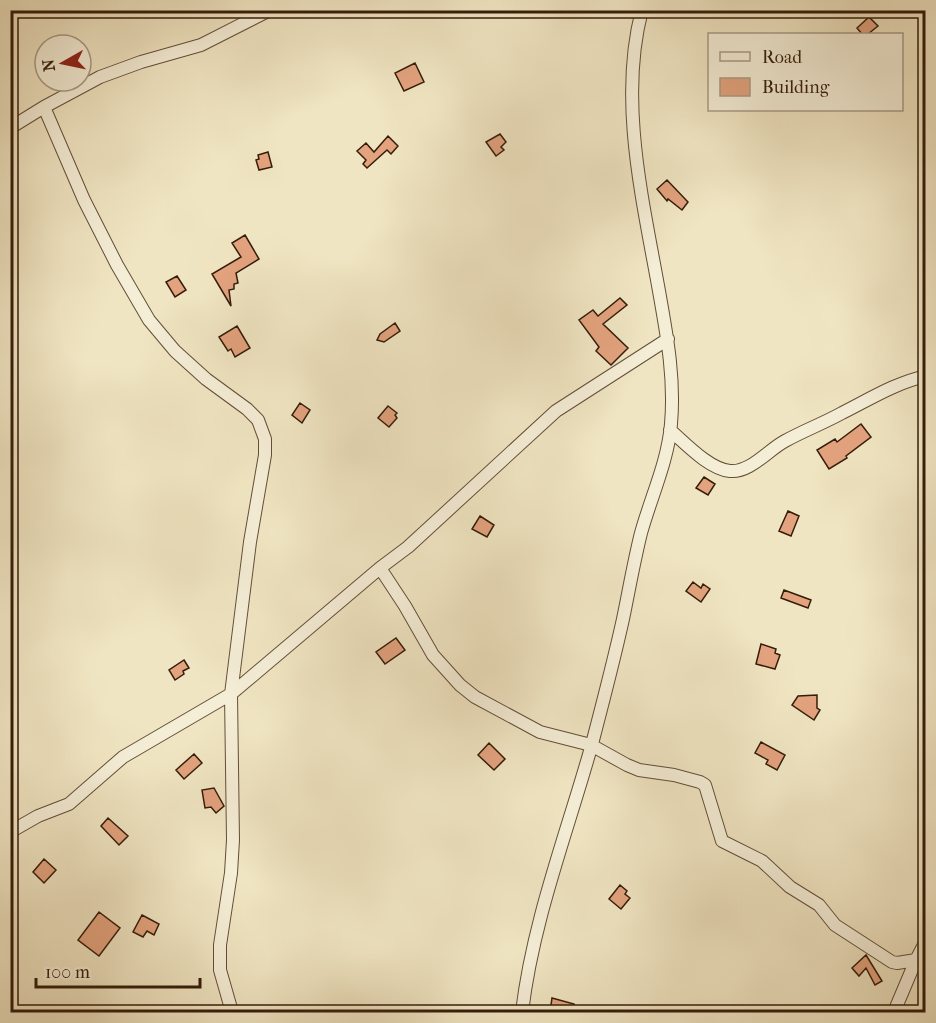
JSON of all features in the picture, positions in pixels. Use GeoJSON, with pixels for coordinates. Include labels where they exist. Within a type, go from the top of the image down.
{"type":"FeatureCollection","features":[{"type":"Feature","properties":{"kind":"street"},"geometry":{"type":"LineString","coordinates":[[522,1012],[527,973],[555,864],[591,745],[623,618],[641,534],[670,430],[673,385],[668,339],[648,231],[633,128],[631,94],[633,59],[642,10]]}},
{"type":"Feature","properties":{"kind":"street"},"geometry":{"type":"LineString","coordinates":[[10,128],[100,77],[141,62],[201,45],[268,11]]}},
{"type":"Feature","properties":{"kind":"street"},"geometry":{"type":"LineString","coordinates":[[44,107],[84,200],[117,265],[149,320],[174,351],[219,390],[247,409],[263,429],[265,455],[250,542],[231,694],[233,840],[231,873],[220,945],[220,970],[232,1012]]}},
{"type":"Feature","properties":{"kind":"street"},"geometry":{"type":"LineString","coordinates":[[10,832],[38,816],[69,804],[123,757],[231,694],[408,547],[556,411],[668,339]]}},
{"type":"Feature","properties":{"kind":"street"},"geometry":{"type":"LineString","coordinates":[[670,430],[696,453],[716,466],[728,471],[739,470],[787,440],[876,394],[926,376]]}},
{"type":"Feature","properties":{"kind":"street"},"geometry":{"type":"LineString","coordinates":[[380,568],[433,654],[460,685],[496,709],[540,732],[591,745],[639,770],[674,775],[705,785],[722,841],[762,861],[790,887],[813,900],[835,925],[892,962],[915,960]]}},
{"type":"Feature","properties":{"kind":"street"},"geometry":{"type":"LineString","coordinates":[[894,1012],[915,960],[926,941]]}},
{"type":"Feature","properties":{"kind":"building"},"geometry":{"type":"Polygon","coordinates":[[[869,17],[878,26],[869,33],[861,33],[857,28],[869,17]]]}},
{"type":"Feature","properties":{"kind":"building"},"geometry":{"type":"Polygon","coordinates":[[[415,63],[424,82],[404,91],[395,73],[415,63]]]}},
{"type":"Feature","properties":{"kind":"building"},"geometry":{"type":"Polygon","coordinates":[[[500,134],[506,142],[501,147],[504,150],[496,156],[486,142],[500,134]]]}},
{"type":"Feature","properties":{"kind":"building"},"geometry":{"type":"Polygon","coordinates":[[[388,136],[398,146],[391,154],[387,150],[367,168],[363,164],[366,160],[357,151],[366,143],[374,152],[388,136]]]}},
{"type":"Feature","properties":{"kind":"building"},"geometry":{"type":"Polygon","coordinates":[[[268,152],[272,167],[259,170],[256,160],[259,159],[258,155],[268,152]]]}},
{"type":"Feature","properties":{"kind":"building"},"geometry":{"type":"Polygon","coordinates":[[[667,180],[688,202],[682,210],[668,199],[667,201],[657,189],[667,180]]]}},
{"type":"Feature","properties":{"kind":"building"},"geometry":{"type":"Polygon","coordinates":[[[245,235],[259,259],[236,273],[238,283],[234,284],[234,289],[229,290],[231,306],[212,274],[241,257],[232,243],[245,235]]]}},
{"type":"Feature","properties":{"kind":"building"},"geometry":{"type":"Polygon","coordinates":[[[177,276],[186,290],[175,297],[166,282],[177,276]]]}},
{"type":"Feature","properties":{"kind":"building"},"geometry":{"type":"Polygon","coordinates":[[[620,298],[627,305],[603,324],[628,348],[611,365],[596,351],[599,347],[579,320],[593,310],[598,316],[620,298]]]}},
{"type":"Feature","properties":{"kind":"building"},"geometry":{"type":"Polygon","coordinates":[[[395,323],[400,331],[384,342],[377,340],[380,334],[395,323]]]}},
{"type":"Feature","properties":{"kind":"building"},"geometry":{"type":"Polygon","coordinates":[[[237,326],[250,348],[235,357],[231,349],[228,351],[219,337],[237,326]]]}},
{"type":"Feature","properties":{"kind":"building"},"geometry":{"type":"Polygon","coordinates":[[[300,403],[310,410],[302,423],[292,415],[300,403]]]}},
{"type":"Feature","properties":{"kind":"building"},"geometry":{"type":"Polygon","coordinates":[[[388,406],[397,413],[395,415],[397,418],[389,427],[378,418],[388,406]]]}},
{"type":"Feature","properties":{"kind":"building"},"geometry":{"type":"Polygon","coordinates":[[[861,424],[871,437],[846,456],[847,458],[829,469],[817,450],[835,439],[837,442],[861,424]]]}},
{"type":"Feature","properties":{"kind":"building"},"geometry":{"type":"Polygon","coordinates":[[[704,477],[715,484],[708,495],[696,488],[704,477]]]}},
{"type":"Feature","properties":{"kind":"building"},"geometry":{"type":"Polygon","coordinates":[[[788,511],[799,516],[791,536],[779,531],[788,511]]]}},
{"type":"Feature","properties":{"kind":"building"},"geometry":{"type":"Polygon","coordinates":[[[480,516],[494,525],[487,537],[472,529],[480,516]]]}},
{"type":"Feature","properties":{"kind":"building"},"geometry":{"type":"Polygon","coordinates":[[[693,582],[701,588],[703,584],[710,589],[701,602],[686,591],[693,582]]]}},
{"type":"Feature","properties":{"kind":"building"},"geometry":{"type":"Polygon","coordinates":[[[784,590],[811,600],[808,608],[781,598],[784,590]]]}},
{"type":"Feature","properties":{"kind":"building"},"geometry":{"type":"Polygon","coordinates":[[[396,638],[405,650],[385,664],[376,652],[396,638]]]}},
{"type":"Feature","properties":{"kind":"building"},"geometry":{"type":"Polygon","coordinates":[[[761,644],[776,649],[775,653],[780,655],[775,669],[756,664],[761,644]]]}},
{"type":"Feature","properties":{"kind":"building"},"geometry":{"type":"Polygon","coordinates":[[[184,660],[189,668],[175,680],[169,670],[184,660]]]}},
{"type":"Feature","properties":{"kind":"building"},"geometry":{"type":"Polygon","coordinates":[[[817,695],[817,708],[820,710],[814,720],[792,705],[798,696],[817,695]]]}},
{"type":"Feature","properties":{"kind":"building"},"geometry":{"type":"Polygon","coordinates":[[[761,742],[785,755],[777,770],[766,764],[768,760],[755,753],[761,742]]]}},
{"type":"Feature","properties":{"kind":"building"},"geometry":{"type":"Polygon","coordinates":[[[489,743],[505,759],[494,770],[478,755],[489,743]]]}},
{"type":"Feature","properties":{"kind":"building"},"geometry":{"type":"Polygon","coordinates":[[[194,754],[202,763],[184,779],[176,770],[194,754]]]}},
{"type":"Feature","properties":{"kind":"building"},"geometry":{"type":"Polygon","coordinates":[[[214,788],[224,806],[216,813],[211,807],[205,808],[202,790],[214,788]]]}},
{"type":"Feature","properties":{"kind":"building"},"geometry":{"type":"Polygon","coordinates":[[[108,818],[128,836],[119,845],[101,826],[108,818]]]}},
{"type":"Feature","properties":{"kind":"building"},"geometry":{"type":"Polygon","coordinates":[[[44,859],[56,870],[44,883],[33,872],[44,859]]]}},
{"type":"Feature","properties":{"kind":"building"},"geometry":{"type":"Polygon","coordinates":[[[620,885],[627,891],[625,894],[630,898],[621,909],[609,899],[620,885]]]}},
{"type":"Feature","properties":{"kind":"building"},"geometry":{"type":"Polygon","coordinates":[[[99,912],[120,928],[99,956],[78,940],[99,912]]]}},
{"type":"Feature","properties":{"kind":"building"},"geometry":{"type":"Polygon","coordinates":[[[142,915],[159,924],[154,935],[147,931],[143,937],[133,932],[142,915]]]}},
{"type":"Feature","properties":{"kind":"building"},"geometry":{"type":"Polygon","coordinates":[[[866,955],[882,981],[875,985],[866,968],[859,976],[852,968],[866,955]]]}},
{"type":"Feature","properties":{"kind":"building"},"geometry":{"type":"Polygon","coordinates":[[[552,998],[574,1004],[573,1012],[550,1012],[552,998]]]}}]}
